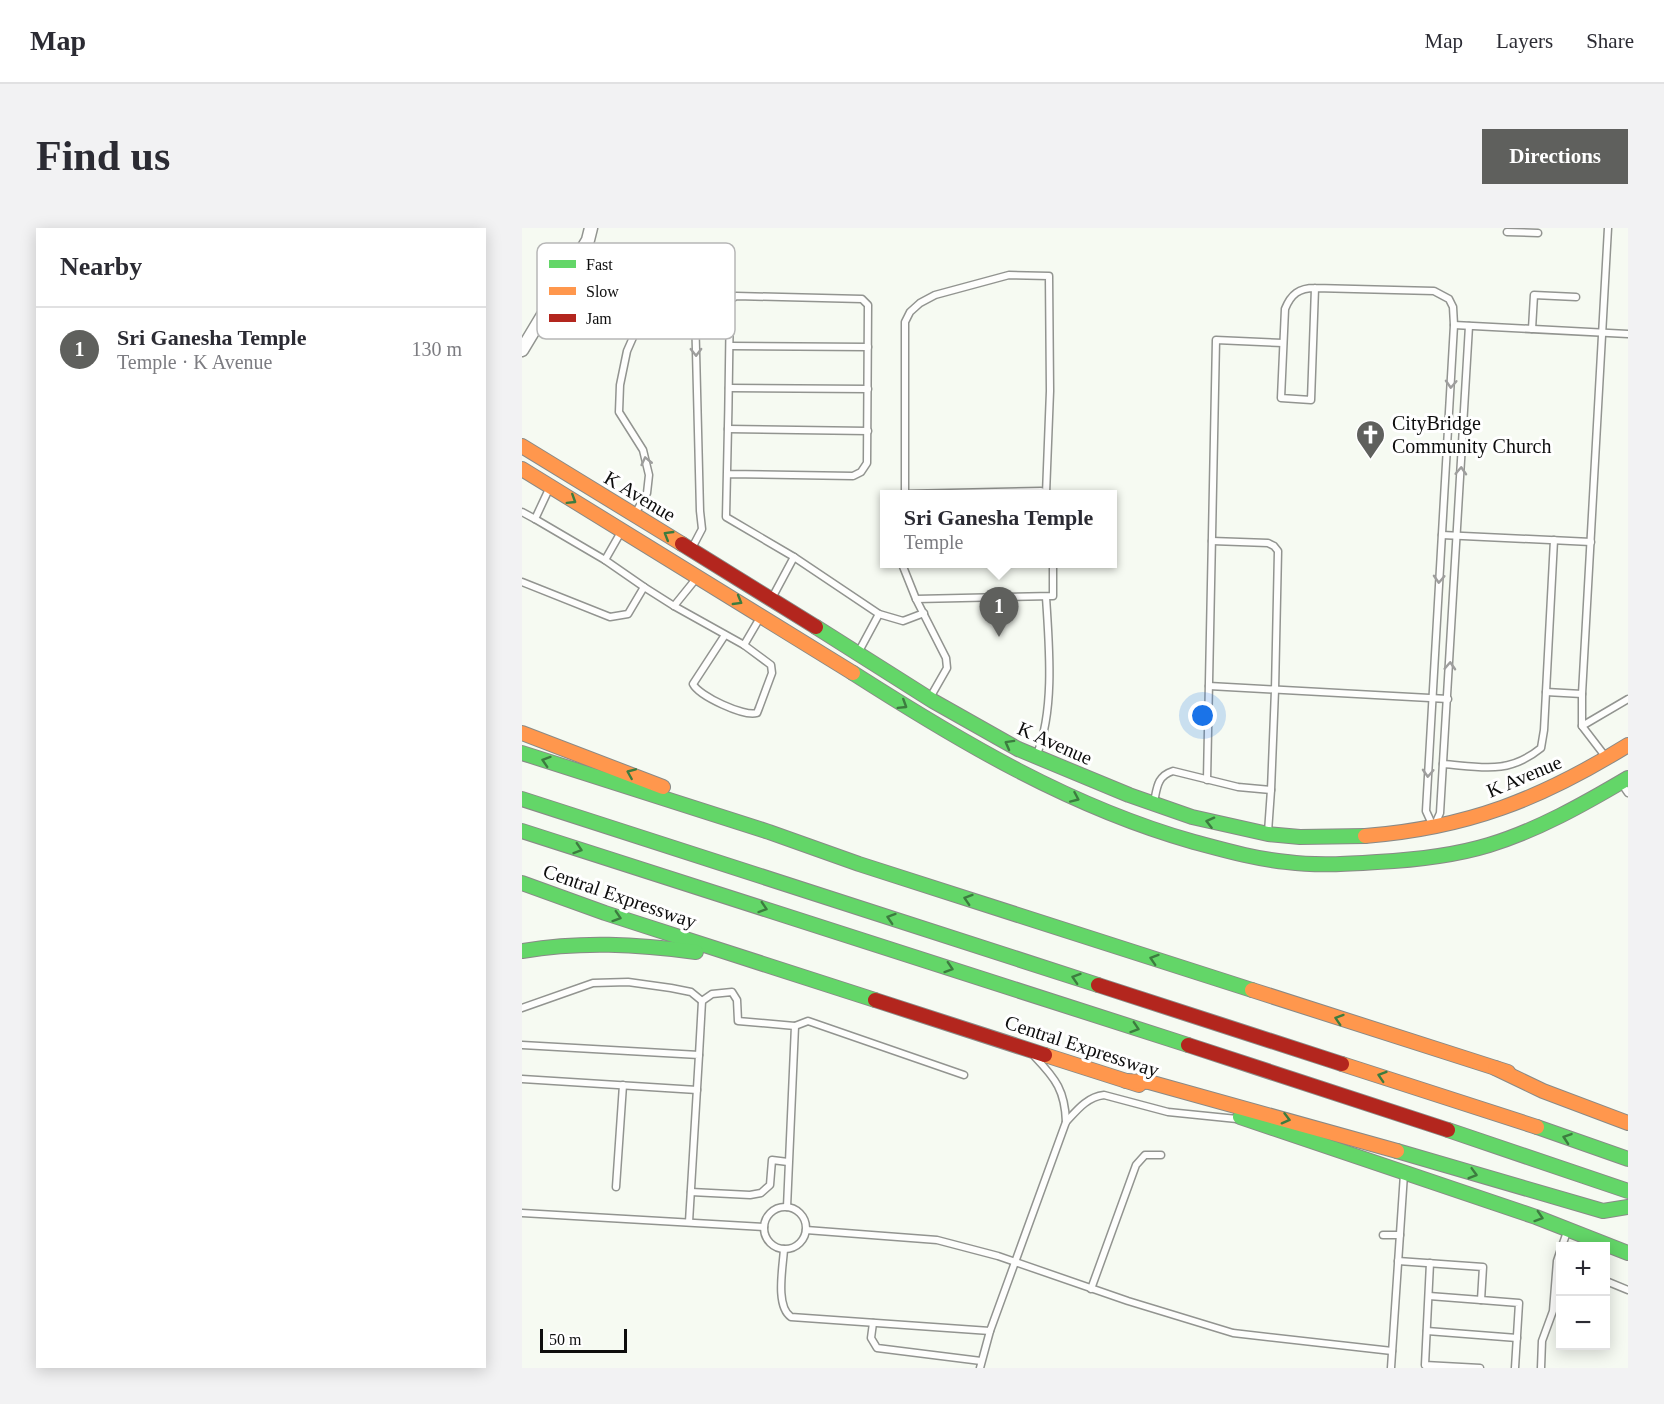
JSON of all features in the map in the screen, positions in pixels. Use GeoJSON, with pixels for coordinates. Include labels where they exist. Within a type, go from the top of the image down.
{"type":"FeatureCollection","features":[{"type":"Feature","properties":{"kind":"main road","name":"K Avenue"},"geometry":{"type":"LineString","coordinates":[[522,447],[771,599],[929,699],[1036,758],[1154,805],[1200,820],[1267,834],[1310,837],[1392,834],[1433,843],[1498,811],[1546,791],[1628,745]]}},
{"type":"Feature","properties":{"kind":"main road","name":"K Avenue"},"geometry":{"type":"LineString","coordinates":[[522,469],[979,751],[1038,782],[1145,828],[1181,840],[1264,859],[1326,864],[1433,843],[1506,839],[1626,785]]}},
{"type":"Feature","properties":{"kind":"main road"},"geometry":{"type":"LineString","coordinates":[[622,531],[634,515]]}},
{"type":"Feature","properties":{"kind":"main road"},"geometry":{"type":"LineString","coordinates":[[761,615],[771,599]]}},
{"type":"Feature","properties":{"kind":"main road"},"geometry":{"type":"LineString","coordinates":[[522,733],[619,769],[781,837]]}},
{"type":"Feature","properties":{"kind":"main road"},"geometry":{"type":"LineString","coordinates":[[522,753],[1628,1112]]}},
{"type":"Feature","properties":{"kind":"main road"},"geometry":{"type":"LineString","coordinates":[[1606,759],[1626,785]]}},
{"type":"Feature","properties":{"kind":"main road"},"geometry":{"type":"LineString","coordinates":[[522,799],[1483,1109],[1628,1159]]}},
{"type":"Feature","properties":{"kind":"main road","name":"Central Expressway"},"geometry":{"type":"LineString","coordinates":[[522,831],[1423,1120],[1628,1191]]}},
{"type":"Feature","properties":{"kind":"main road"},"geometry":{"type":"LineString","coordinates":[[1264,859],[1267,834]]}},
{"type":"Feature","properties":{"kind":"main road","name":"Central Expressway"},"geometry":{"type":"LineString","coordinates":[[522,883],[604,913],[1404,1170],[1568,1228],[1628,1252]]}},
{"type":"Feature","properties":{"kind":"main road"},"geometry":{"type":"LineString","coordinates":[[522,951],[588,944],[635,945],[674,948],[752,960]]}},
{"type":"Feature","properties":{"kind":"main road"},"geometry":{"type":"LineString","coordinates":[[1495,1068],[1543,1091],[1628,1123]]}},
{"type":"Feature","properties":{"kind":"main road"},"geometry":{"type":"LineString","coordinates":[[1126,1081],[1149,1082],[1297,1122],[1604,1211],[1628,1207]]}},
{"type":"Feature","properties":{"kind":"street"},"geometry":{"type":"LineString","coordinates":[[586,243],[591,228]]}},
{"type":"Feature","properties":{"kind":"street"},"geometry":{"type":"LineString","coordinates":[[522,350],[537,325]]}},
{"type":"Feature","properties":{"kind":"lane"},"geometry":{"type":"LineString","coordinates":[[1606,759],[1582,726],[1582,694],[1608,228]]}},
{"type":"Feature","properties":{"kind":"lane"},"geometry":{"type":"LineString","coordinates":[[1507,232],[1538,233]]}},
{"type":"Feature","properties":{"kind":"lane"},"geometry":{"type":"LineString","coordinates":[[905,490],[905,322],[910,312],[920,303],[935,295],[1010,275],[1049,276],[1050,391],[1046,490]]}},
{"type":"Feature","properties":{"kind":"lane"},"geometry":{"type":"LineString","coordinates":[[1315,288],[1311,400],[1281,398],[1285,309],[1288,301],[1299,290],[1315,288],[1434,291],[1449,298],[1453,307],[1454,326],[1426,811],[1433,843]]}},
{"type":"Feature","properties":{"kind":"lane"},"geometry":{"type":"LineString","coordinates":[[1532,329],[1534,295],[1576,297]]}},
{"type":"Feature","properties":{"kind":"lane"},"geometry":{"type":"LineString","coordinates":[[727,474],[853,476],[861,472],[867,463],[868,305],[862,299],[735,297]]}},
{"type":"Feature","properties":{"kind":"lane"},"geometry":{"type":"LineString","coordinates":[[1454,326],[1628,334]]}},
{"type":"Feature","properties":{"kind":"lane"},"geometry":{"type":"LineString","coordinates":[[1433,843],[1440,813],[1448,699],[1469,327]]}},
{"type":"Feature","properties":{"kind":"lane"},"geometry":{"type":"LineString","coordinates":[[632,339],[627,351],[620,385],[619,412],[643,450],[649,475],[647,493],[634,515]]}},
{"type":"Feature","properties":{"kind":"lane"},"geometry":{"type":"LineString","coordinates":[[691,550],[702,528],[696,339]]}},
{"type":"Feature","properties":{"kind":"lane"},"geometry":{"type":"LineString","coordinates":[[730,339],[726,517],[794,557],[879,614],[903,621],[924,613]]}},
{"type":"Feature","properties":{"kind":"lane"},"geometry":{"type":"LineString","coordinates":[[1207,780],[1216,340],[1283,343]]}},
{"type":"Feature","properties":{"kind":"lane"},"geometry":{"type":"LineString","coordinates":[[730,346],[868,347]]}},
{"type":"Feature","properties":{"kind":"lane"},"geometry":{"type":"LineString","coordinates":[[729,388],[868,389]]}},
{"type":"Feature","properties":{"kind":"lane"},"geometry":{"type":"LineString","coordinates":[[728,429],[868,431]]}},
{"type":"Feature","properties":{"kind":"lane"},"geometry":{"type":"LineString","coordinates":[[535,519],[550,487]]}},
{"type":"Feature","properties":{"kind":"lane"},"geometry":{"type":"LineString","coordinates":[[523,515],[535,519],[605,560],[674,606],[744,645],[771,665],[772,673],[759,708],[757,713],[752,715],[730,708],[696,691],[693,684],[726,635]]}},
{"type":"Feature","properties":{"kind":"lane"},"geometry":{"type":"LineString","coordinates":[[605,560],[622,531]]}},
{"type":"Feature","properties":{"kind":"lane"},"geometry":{"type":"LineString","coordinates":[[1442,535],[1591,542]]}},
{"type":"Feature","properties":{"kind":"lane"},"geometry":{"type":"LineString","coordinates":[[1443,764],[1486,768],[1509,766],[1529,758],[1540,748],[1546,692],[1554,540]]}},
{"type":"Feature","properties":{"kind":"lane"},"geometry":{"type":"LineString","coordinates":[[1212,541],[1268,543],[1278,551],[1275,690],[1267,834]]}},
{"type":"Feature","properties":{"kind":"lane"},"geometry":{"type":"LineString","coordinates":[[771,599],[794,557]]}},
{"type":"Feature","properties":{"kind":"lane"},"geometry":{"type":"LineString","coordinates":[[904,568],[916,599],[946,658],[947,668],[929,699]]}},
{"type":"Feature","properties":{"kind":"lane"},"geometry":{"type":"LineString","coordinates":[[916,599],[1053,596],[1053,568]]}},
{"type":"Feature","properties":{"kind":"lane"},"geometry":{"type":"LineString","coordinates":[[674,606],[697,577]]}},
{"type":"Feature","properties":{"kind":"lane"},"geometry":{"type":"LineString","coordinates":[[522,582],[610,617],[628,614],[644,587]]}},
{"type":"Feature","properties":{"kind":"lane"},"geometry":{"type":"LineString","coordinates":[[1036,758],[1044,736],[1050,657],[1046,597]]}},
{"type":"Feature","properties":{"kind":"lane"},"geometry":{"type":"LineString","coordinates":[[857,653],[879,614]]}},
{"type":"Feature","properties":{"kind":"lane"},"geometry":{"type":"LineString","coordinates":[[744,645],[761,615]]}},
{"type":"Feature","properties":{"kind":"lane"},"geometry":{"type":"LineString","coordinates":[[1209,686],[1448,699]]}},
{"type":"Feature","properties":{"kind":"lane"},"geometry":{"type":"LineString","coordinates":[[1546,692],[1582,694]]}},
{"type":"Feature","properties":{"kind":"lane"},"geometry":{"type":"LineString","coordinates":[[1582,726],[1628,699]]}},
{"type":"Feature","properties":{"kind":"lane"},"geometry":{"type":"LineString","coordinates":[[1154,805],[1159,781],[1164,774],[1173,771],[1238,787],[1271,790]]}},
{"type":"Feature","properties":{"kind":"lane"},"geometry":{"type":"LineString","coordinates":[[522,1008],[593,983],[628,982],[671,988],[691,992],[702,1001]]}},
{"type":"Feature","properties":{"kind":"lane"},"geometry":{"type":"LineString","coordinates":[[702,1001],[712,994],[732,992],[737,1000],[738,1022],[795,1026],[808,1021],[964,1075]]}},
{"type":"Feature","properties":{"kind":"lane"},"geometry":{"type":"LineString","coordinates":[[689,1222],[702,1001]]}},
{"type":"Feature","properties":{"kind":"lane"},"geometry":{"type":"LineString","coordinates":[[787,1207],[795,1026]]}},
{"type":"Feature","properties":{"kind":"lane"},"geometry":{"type":"LineString","coordinates":[[522,1045],[699,1055]]}},
{"type":"Feature","properties":{"kind":"lane"},"geometry":{"type":"LineString","coordinates":[[1027,1049],[1048,1070],[1060,1088],[1064,1100],[1066,1122]]}},
{"type":"Feature","properties":{"kind":"lane"},"geometry":{"type":"LineString","coordinates":[[522,1079],[697,1090]]}},
{"type":"Feature","properties":{"kind":"lane"},"geometry":{"type":"LineString","coordinates":[[616,1187],[623,1085]]}},
{"type":"Feature","properties":{"kind":"lane"},"geometry":{"type":"LineString","coordinates":[[873,1323],[871,1338],[877,1348],[981,1364],[1013,1262],[1066,1122],[1082,1105],[1096,1096],[1104,1095],[1168,1112],[1250,1120]]}},
{"type":"Feature","properties":{"kind":"lane"},"geometry":{"type":"LineString","coordinates":[[1091,1289],[1136,1165],[1145,1155],[1161,1155]]}},
{"type":"Feature","properties":{"kind":"lane"},"geometry":{"type":"LineString","coordinates":[[691,1192],[750,1195],[762,1193],[770,1185],[772,1161],[788,1162]]}},
{"type":"Feature","properties":{"kind":"lane"},"geometry":{"type":"LineString","coordinates":[[1391,1368],[1404,1170]]}},
{"type":"Feature","properties":{"kind":"lane"},"geometry":{"type":"LineString","coordinates":[[787,1207],[801,1214],[806,1230],[798,1245],[784,1249],[769,1242],[764,1227],[771,1212],[787,1207]]}},
{"type":"Feature","properties":{"kind":"lane"},"geometry":{"type":"LineString","coordinates":[[522,1213],[764,1227]]}},
{"type":"Feature","properties":{"kind":"lane"},"geometry":{"type":"LineString","coordinates":[[1563,1242],[1568,1228]]}},
{"type":"Feature","properties":{"kind":"lane"},"geometry":{"type":"LineString","coordinates":[[806,1230],[937,1240],[1233,1333],[1392,1351]]}},
{"type":"Feature","properties":{"kind":"lane"},"geometry":{"type":"LineString","coordinates":[[1383,1235],[1400,1235]]}},
{"type":"Feature","properties":{"kind":"lane"},"geometry":{"type":"LineString","coordinates":[[784,1249],[781,1302],[785,1313],[790,1317],[990,1331]]}},
{"type":"Feature","properties":{"kind":"lane"},"geometry":{"type":"LineString","coordinates":[[1398,1261],[1483,1267],[1481,1300]]}},
{"type":"Feature","properties":{"kind":"lane"},"geometry":{"type":"LineString","coordinates":[[1430,1263],[1425,1365],[1480,1368]]}},
{"type":"Feature","properties":{"kind":"lane"},"geometry":{"type":"LineString","coordinates":[[1610,1283],[1628,1290]]}},
{"type":"Feature","properties":{"kind":"lane"},"geometry":{"type":"LineString","coordinates":[[1541,1368],[1542,1341],[1553,1311],[1556,1286]]}},
{"type":"Feature","properties":{"kind":"lane"},"geometry":{"type":"LineString","coordinates":[[1428,1296],[1520,1302],[1515,1368]]}},
{"type":"Feature","properties":{"kind":"lane"},"geometry":{"type":"LineString","coordinates":[[1427,1331],[1517,1338]]}},
{"type":"Feature","properties":{"kind":"traffic: fast"},"geometry":{"type":"LineString","coordinates":[[816,627],[933,701],[1018,749],[1129,795],[1192,817],[1268,834],[1300,837],[1365,836]]}},
{"type":"Feature","properties":{"kind":"traffic: fast"},"geometry":{"type":"LineString","coordinates":[[853,673],[976,748],[1104,811],[1194,842],[1275,861],[1310,864],[1354,863],[1420,859],[1475,849],[1543,824],[1628,778]]}},
{"type":"Feature","properties":{"kind":"traffic: fast"},"geometry":{"type":"LineString","coordinates":[[522,753],[1252,990]]}},
{"type":"Feature","properties":{"kind":"traffic: fast"},"geometry":{"type":"LineString","coordinates":[[522,799],[1098,985]]}},
{"type":"Feature","properties":{"kind":"traffic: fast"},"geometry":{"type":"LineString","coordinates":[[522,831],[1188,1045]]}},
{"type":"Feature","properties":{"kind":"traffic: fast"},"geometry":{"type":"LineString","coordinates":[[522,883],[605,913],[875,1000]]}},
{"type":"Feature","properties":{"kind":"traffic: fast"},"geometry":{"type":"LineString","coordinates":[[522,951],[566,946],[609,945],[696,952]]}},
{"type":"Feature","properties":{"kind":"traffic: fast"},"geometry":{"type":"LineString","coordinates":[[1240,1117],[1536,1217],[1628,1253]]}},
{"type":"Feature","properties":{"kind":"traffic: fast"},"geometry":{"type":"LineString","coordinates":[[1537,1127],[1628,1159]]}},
{"type":"Feature","properties":{"kind":"traffic: fast"},"geometry":{"type":"LineString","coordinates":[[1448,1130],[1628,1191]]}},
{"type":"Feature","properties":{"kind":"traffic: fast"},"geometry":{"type":"LineString","coordinates":[[1397,1151],[1603,1211],[1628,1207]]}},
{"type":"Feature","properties":{"kind":"traffic: slow"},"geometry":{"type":"LineString","coordinates":[[522,446],[682,544]]}},
{"type":"Feature","properties":{"kind":"traffic: slow"},"geometry":{"type":"LineString","coordinates":[[522,469],[853,673]]}},
{"type":"Feature","properties":{"kind":"traffic: slow"},"geometry":{"type":"LineString","coordinates":[[522,733],[663,787]]}},
{"type":"Feature","properties":{"kind":"traffic: slow"},"geometry":{"type":"LineString","coordinates":[[1365,836],[1437,826],[1502,808],[1565,781],[1628,745]]}},
{"type":"Feature","properties":{"kind":"traffic: slow"},"geometry":{"type":"LineString","coordinates":[[1252,990],[1508,1072]]}},
{"type":"Feature","properties":{"kind":"traffic: slow"},"geometry":{"type":"LineString","coordinates":[[1045,1055],[1139,1085]]}},
{"type":"Feature","properties":{"kind":"traffic: slow"},"geometry":{"type":"LineString","coordinates":[[1342,1064],[1537,1127]]}},
{"type":"Feature","properties":{"kind":"traffic: slow"},"geometry":{"type":"LineString","coordinates":[[1495,1068],[1543,1091],[1628,1123]]}},
{"type":"Feature","properties":{"kind":"traffic: slow"},"geometry":{"type":"LineString","coordinates":[[1126,1081],[1149,1082],[1397,1151]]}},
{"type":"Feature","properties":{"kind":"traffic: jam"},"geometry":{"type":"LineString","coordinates":[[682,544],[816,627]]}},
{"type":"Feature","properties":{"kind":"traffic: jam"},"geometry":{"type":"LineString","coordinates":[[1098,985],[1342,1064]]}},
{"type":"Feature","properties":{"kind":"traffic: jam"},"geometry":{"type":"LineString","coordinates":[[875,1000],[1045,1055]]}},
{"type":"Feature","properties":{"kind":"traffic: jam"},"geometry":{"type":"LineString","coordinates":[[1188,1045],[1448,1130]]}},
{"type":"Feature","properties":{"kind":"place","name":"CityBridge Community Church"},"geometry":{"type":"Point","coordinates":[1371,460]}},
{"type":"Feature","properties":{"kind":"place","name":"Sri Ganesha Temple"},"geometry":{"type":"Point","coordinates":[999,637]}}]}
